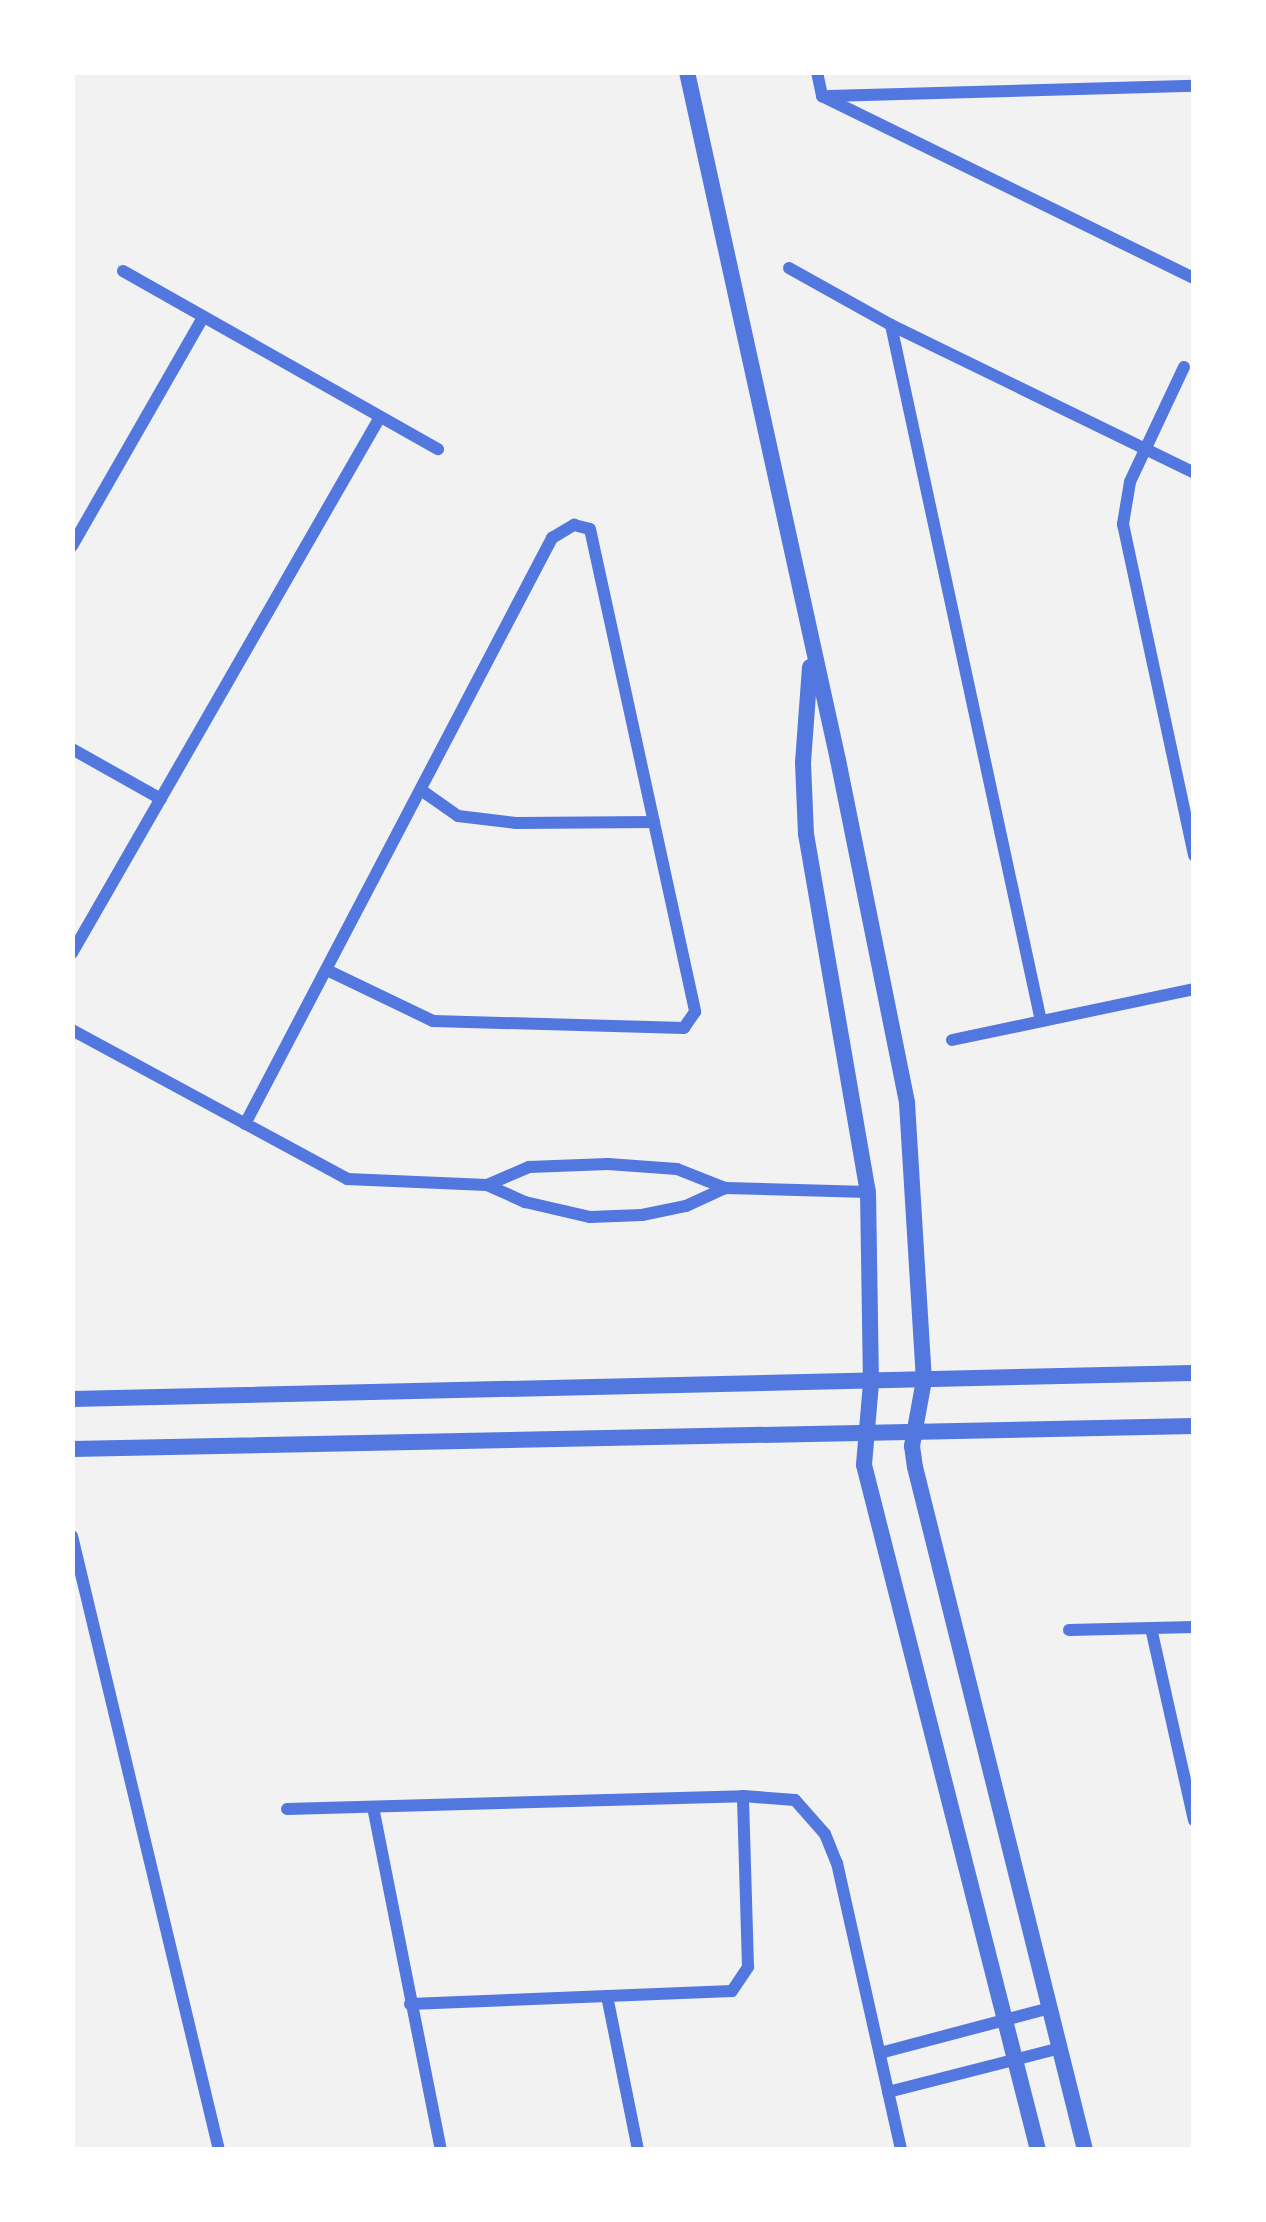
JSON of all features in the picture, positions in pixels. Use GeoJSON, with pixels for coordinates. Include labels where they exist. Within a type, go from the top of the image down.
{"type":"FeatureCollection","features":[{"type":"Feature","properties":{"kind":"street"},"geometry":{"type":"LineString","coordinates":[[687,72],[811,654],[838,760],[907,1103],[924,1380],[914,1432],[915,1467],[1085,2150]]}},
{"type":"Feature","properties":{"kind":"street"},"geometry":{"type":"LineString","coordinates":[[817,72],[822,96]]}},
{"type":"Feature","properties":{"kind":"street"},"geometry":{"type":"LineString","coordinates":[[822,96],[1194,86]]}},
{"type":"Feature","properties":{"kind":"street"},"geometry":{"type":"LineString","coordinates":[[822,96],[1194,278]]}},
{"type":"Feature","properties":{"kind":"street"},"geometry":{"type":"LineString","coordinates":[[789,268],[891,325],[1194,473]]}},
{"type":"Feature","properties":{"kind":"street"},"geometry":{"type":"LineString","coordinates":[[123,271],[438,449]]}},
{"type":"Feature","properties":{"kind":"street"},"geometry":{"type":"LineString","coordinates":[[72,546],[203,317]]}},
{"type":"Feature","properties":{"kind":"street"},"geometry":{"type":"LineString","coordinates":[[891,325],[1041,1021]]}},
{"type":"Feature","properties":{"kind":"street"},"geometry":{"type":"LineString","coordinates":[[1184,367],[1130,482],[1123,524],[1194,855]]}},
{"type":"Feature","properties":{"kind":"street"},"geometry":{"type":"LineString","coordinates":[[72,953],[380,417]]}},
{"type":"Feature","properties":{"kind":"street"},"geometry":{"type":"LineString","coordinates":[[245,1124],[552,538],[574,525],[590,530],[695,1012],[684,1028],[433,1021],[327,970]]}},
{"type":"Feature","properties":{"kind":"street"},"geometry":{"type":"LineString","coordinates":[[811,654],[803,763],[814,902],[868,1192],[871,1383],[864,1466],[1038,2150]]}},
{"type":"Feature","properties":{"kind":"street"},"geometry":{"type":"LineString","coordinates":[[803,763],[819,748],[838,760]]}},
{"type":"Feature","properties":{"kind":"street"},"geometry":{"type":"LineString","coordinates":[[72,749],[160,799]]}},
{"type":"Feature","properties":{"kind":"street"},"geometry":{"type":"LineString","coordinates":[[421,790],[458,816],[516,823],[654,822]]}},
{"type":"Feature","properties":{"kind":"street"},"geometry":{"type":"LineString","coordinates":[[952,1040],[1194,989]]}},
{"type":"Feature","properties":{"kind":"street"},"geometry":{"type":"LineString","coordinates":[[72,1030],[347,1179],[487,1184],[525,1202],[590,1217],[642,1215],[686,1206],[724,1189]]}},
{"type":"Feature","properties":{"kind":"street"},"geometry":{"type":"LineString","coordinates":[[487,1184],[529,1166],[608,1164],[677,1169],[724,1189],[868,1192]]}},
{"type":"Feature","properties":{"kind":"street"},"geometry":{"type":"LineString","coordinates":[[72,1399],[1194,1373]]}},
{"type":"Feature","properties":{"kind":"street"},"geometry":{"type":"LineString","coordinates":[[72,1449],[1194,1426]]}},
{"type":"Feature","properties":{"kind":"street"},"geometry":{"type":"LineString","coordinates":[[72,1536],[219,2150]]}},
{"type":"Feature","properties":{"kind":"street"},"geometry":{"type":"LineString","coordinates":[[1069,1630],[1194,1627]]}},
{"type":"Feature","properties":{"kind":"street"},"geometry":{"type":"LineString","coordinates":[[1151,1628],[1194,1820]]}},
{"type":"Feature","properties":{"kind":"street"},"geometry":{"type":"LineString","coordinates":[[410,2004],[718,1994],[741,1984],[748,1966],[743,1796]]}},
{"type":"Feature","properties":{"kind":"street"},"geometry":{"type":"LineString","coordinates":[[287,1809],[743,1796],[795,1800],[825,1834],[837,1863],[901,2150]]}},
{"type":"Feature","properties":{"kind":"street"},"geometry":{"type":"LineString","coordinates":[[373,1807],[441,2150]]}},
{"type":"Feature","properties":{"kind":"street"},"geometry":{"type":"LineString","coordinates":[[607,1996],[638,2150]]}},
{"type":"Feature","properties":{"kind":"street"},"geometry":{"type":"LineString","coordinates":[[880,2053],[1050,2008]]}},
{"type":"Feature","properties":{"kind":"street"},"geometry":{"type":"LineString","coordinates":[[888,2092],[1060,2048]]}}]}
